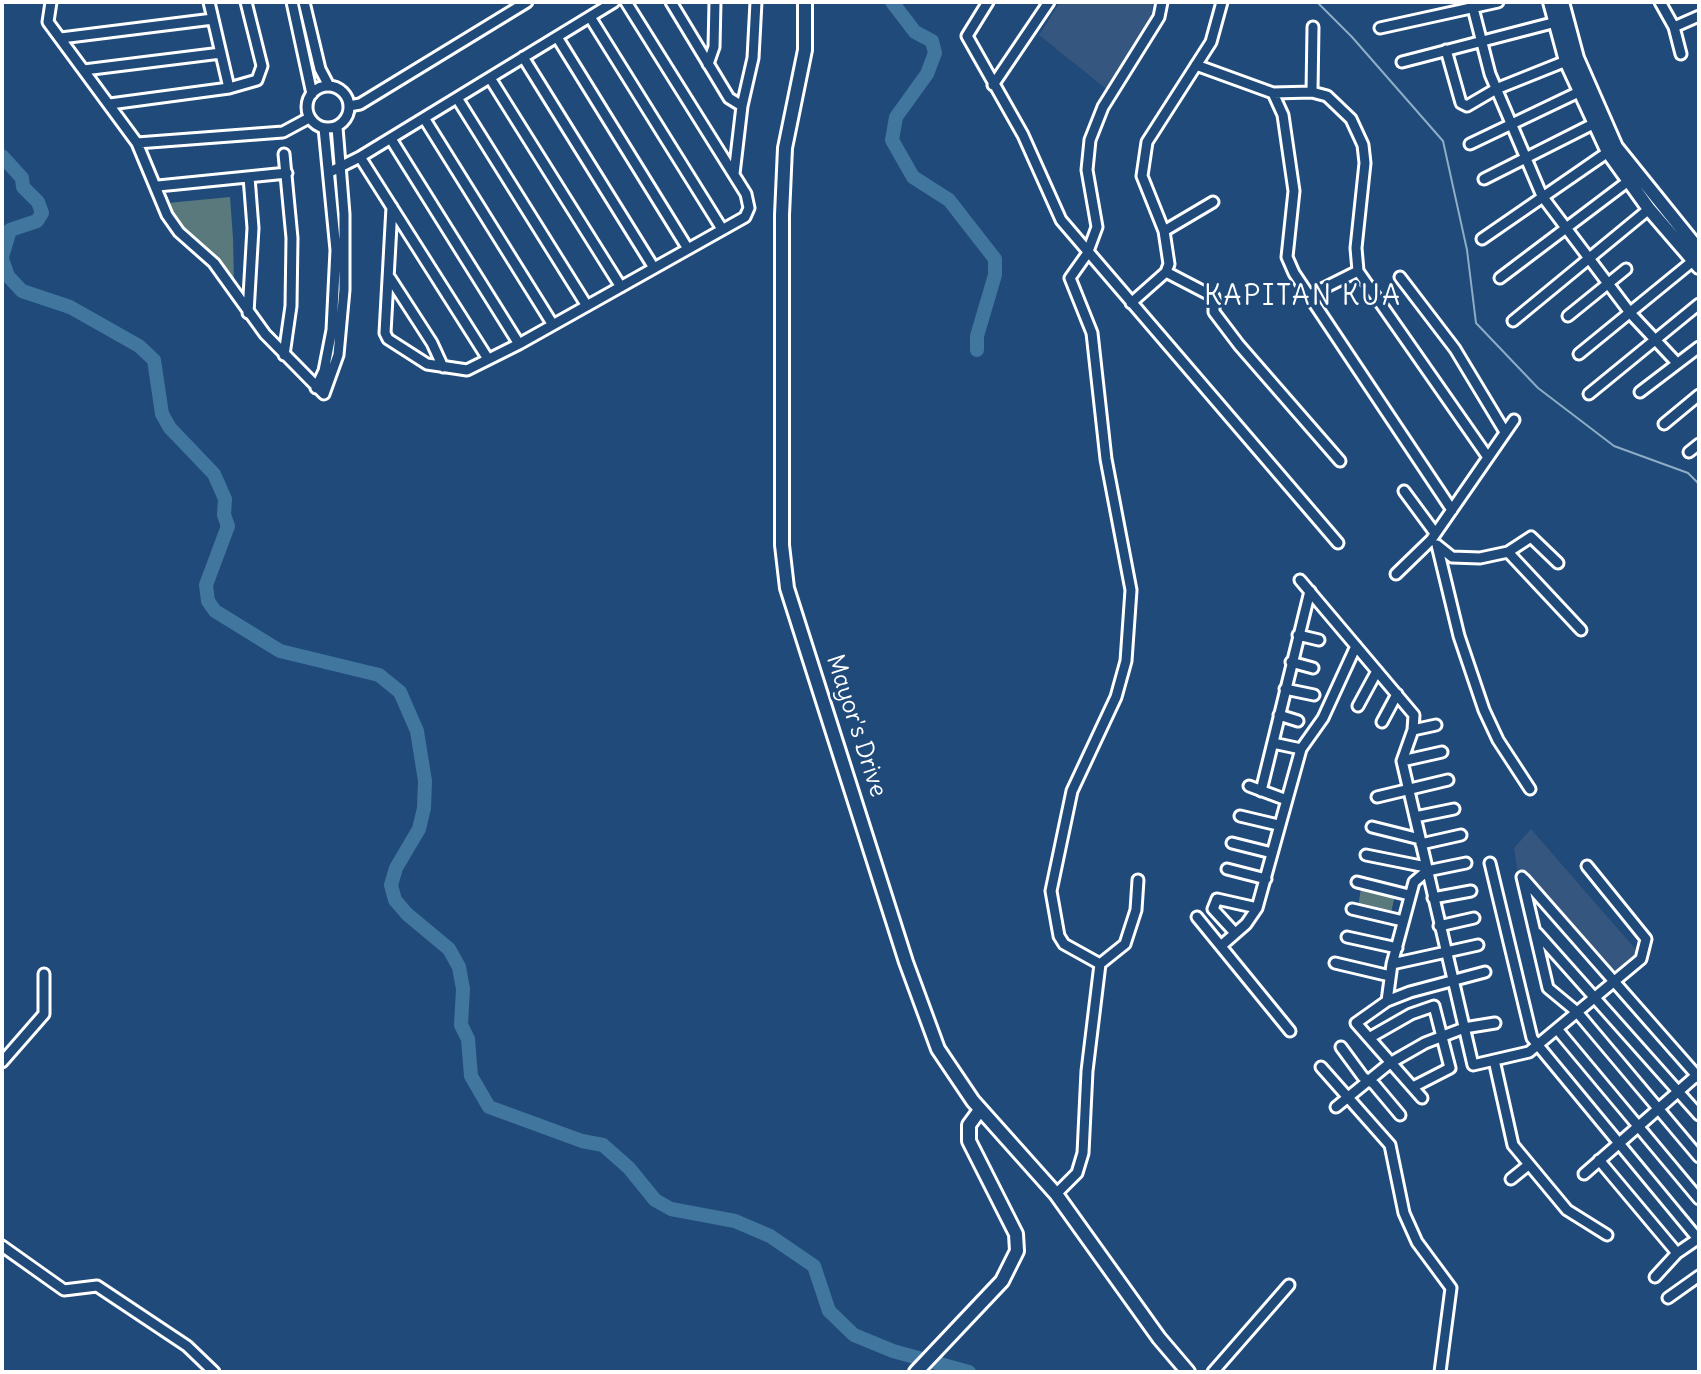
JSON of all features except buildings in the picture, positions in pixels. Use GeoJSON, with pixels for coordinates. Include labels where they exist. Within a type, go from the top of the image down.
{"type":"FeatureCollection","features":[{"type":"Feature","properties":{"kind":"street"},"geometry":{"type":"LineString","coordinates":[[51,2],[48,22],[137,143],[158,186],[167,215],[179,232],[214,263],[248,313],[316,388],[332,330],[337,127]]}},
{"type":"Feature","properties":{"kind":"street"},"geometry":{"type":"LineString","coordinates":[[209,2],[229,88]]}},
{"type":"Feature","properties":{"kind":"street"},"geometry":{"type":"LineString","coordinates":[[110,104],[254,82],[260,76],[262,66],[246,2]]}},
{"type":"Feature","properties":{"kind":"street"},"geometry":{"type":"LineString","coordinates":[[292,2],[312,94],[307,105],[309,118],[324,128],[337,127],[347,117],[349,106],[342,91],[329,86],[320,69],[304,2]]}},
{"type":"Feature","properties":{"kind":"street"},"geometry":{"type":"LineString","coordinates":[[349,106],[360,104],[527,2]]}},
{"type":"Feature","properties":{"kind":"street"},"geometry":{"type":"LineString","coordinates":[[335,171],[614,2]]}},
{"type":"Feature","properties":{"kind":"street"},"geometry":{"type":"LineString","coordinates":[[392,207],[385,333],[388,339],[427,364],[467,370],[745,217],[749,208],[746,194],[626,2]]}},
{"type":"Feature","properties":{"kind":"street"},"geometry":{"type":"LineString","coordinates":[[671,2],[729,98],[742,106]]}},
{"type":"Feature","properties":{"kind":"street"},"geometry":{"type":"LineString","coordinates":[[708,64],[714,47],[715,2]]}},
{"type":"Feature","properties":{"kind":"street"},"geometry":{"type":"LineString","coordinates":[[734,174],[742,106],[753,58],[756,2]]}},
{"type":"Feature","properties":{"kind":"street","name":"Mayor's Drive"},"geometry":{"type":"LineString","coordinates":[[805,2],[805,50],[785,148],[782,215],[784,577],[938,1049],[980,1110],[1056,1194],[1159,1338],[1188,1372]]}},
{"type":"Feature","properties":{"kind":"street"},"geometry":{"type":"LineString","coordinates":[[993,85],[1049,2]]}},
{"type":"Feature","properties":{"kind":"street"},"geometry":{"type":"LineString","coordinates":[[1100,964],[1064,944],[1059,936],[1051,891],[1072,791],[1116,697],[1130,625],[1131,590],[1106,459],[1092,333],[1070,278],[1087,254],[1097,227],[1087,170],[1090,140],[1103,107],[1159,17],[1162,2]]}},
{"type":"Feature","properties":{"kind":"street"},"geometry":{"type":"LineString","coordinates":[[1131,303],[1166,272],[1168,254],[1164,231],[1147,191],[1142,161],[1156,122],[1211,42],[1222,2]]}},
{"type":"Feature","properties":{"kind":"street"},"geometry":{"type":"LineString","coordinates":[[1380,28],[1498,2]]}},
{"type":"Feature","properties":{"kind":"street"},"geometry":{"type":"LineString","coordinates":[[1550,2],[1566,61],[1649,209],[1698,259]]}},
{"type":"Feature","properties":{"kind":"street"},"geometry":{"type":"LineString","coordinates":[[1562,2],[1593,124],[1608,152],[1698,259]]}},
{"type":"Feature","properties":{"kind":"street"},"geometry":{"type":"LineString","coordinates":[[1660,2],[1674,27],[1681,54]]}},
{"type":"Feature","properties":{"kind":"street"},"geometry":{"type":"LineString","coordinates":[[985,4],[967,36],[1023,135],[1061,220],[1338,543]]}},
{"type":"Feature","properties":{"kind":"street"},"geometry":{"type":"LineString","coordinates":[[1473,8],[1496,89],[1523,159],[1542,196],[1564,230],[1631,314],[1677,363]]}},
{"type":"Feature","properties":{"kind":"street"},"geometry":{"type":"LineString","coordinates":[[1674,27],[1699,16]]}},
{"type":"Feature","properties":{"kind":"street"},"geometry":{"type":"LineString","coordinates":[[590,17],[722,229]]}},
{"type":"Feature","properties":{"kind":"street"},"geometry":{"type":"LineString","coordinates":[[61,38],[213,19]]}},
{"type":"Feature","properties":{"kind":"street"},"geometry":{"type":"LineString","coordinates":[[1402,62],[1556,22]]}},
{"type":"Feature","properties":{"kind":"street"},"geometry":{"type":"LineString","coordinates":[[1312,92],[1313,27]]}},
{"type":"Feature","properties":{"kind":"street"},"geometry":{"type":"LineString","coordinates":[[557,37],[688,249]]}},
{"type":"Feature","properties":{"kind":"street"},"geometry":{"type":"LineString","coordinates":[[1446,50],[1464,106],[1496,89],[1566,61]]}},
{"type":"Feature","properties":{"kind":"street"},"geometry":{"type":"LineString","coordinates":[[84,70],[221,53]]}},
{"type":"Feature","properties":{"kind":"street"},"geometry":{"type":"LineString","coordinates":[[523,57],[654,268]]}},
{"type":"Feature","properties":{"kind":"street"},"geometry":{"type":"LineString","coordinates":[[1196,65],[1273,93],[1312,92],[1339,104],[1363,145],[1365,163],[1356,248],[1358,271],[1487,456]]}},
{"type":"Feature","properties":{"kind":"street"},"geometry":{"type":"LineString","coordinates":[[490,78],[621,287]]}},
{"type":"Feature","properties":{"kind":"street"},"geometry":{"type":"LineString","coordinates":[[312,94],[329,86]]}},
{"type":"Feature","properties":{"kind":"street"},"geometry":{"type":"LineString","coordinates":[[1470,144],[1584,90]]}},
{"type":"Feature","properties":{"kind":"street"},"geometry":{"type":"LineString","coordinates":[[1273,93],[1283,115],[1294,191],[1287,257],[1308,296],[1452,510]]}},
{"type":"Feature","properties":{"kind":"street"},"geometry":{"type":"LineString","coordinates":[[457,98],[587,306]]}},
{"type":"Feature","properties":{"kind":"street"},"geometry":{"type":"LineString","coordinates":[[137,143],[283,132],[309,118]]}},
{"type":"Feature","properties":{"kind":"street"},"geometry":{"type":"LineString","coordinates":[[424,118],[553,325]]}},
{"type":"Feature","properties":{"kind":"street"},"geometry":{"type":"LineString","coordinates":[[1484,179],[1593,124]]}},
{"type":"Feature","properties":{"kind":"street"},"geometry":{"type":"LineString","coordinates":[[324,128],[335,171]]}},
{"type":"Feature","properties":{"kind":"street"},"geometry":{"type":"LineString","coordinates":[[391,139],[519,344]]}},
{"type":"Feature","properties":{"kind":"street"},"geometry":{"type":"LineString","coordinates":[[1482,239],[1608,152]]}},
{"type":"Feature","properties":{"kind":"street"},"geometry":{"type":"LineString","coordinates":[[284,154],[292,238],[291,306],[284,355]]}},
{"type":"Feature","properties":{"kind":"street"},"geometry":{"type":"LineString","coordinates":[[360,157],[488,359]]}},
{"type":"Feature","properties":{"kind":"street"},"geometry":{"type":"LineString","coordinates":[[158,186],[287,173]]}},
{"type":"Feature","properties":{"kind":"street"},"geometry":{"type":"LineString","coordinates":[[248,313],[253,228],[249,177]]}},
{"type":"Feature","properties":{"kind":"street"},"geometry":{"type":"LineString","coordinates":[[1500,278],[1632,178]]}},
{"type":"Feature","properties":{"kind":"street"},"geometry":{"type":"LineString","coordinates":[[1164,231],[1213,202]]}},
{"type":"Feature","properties":{"kind":"street"},"geometry":{"type":"LineString","coordinates":[[1513,321],[1649,209]]}},
{"type":"Feature","properties":{"kind":"street"},"geometry":{"type":"LineString","coordinates":[[1579,354],[1698,259]]}},
{"type":"Feature","properties":{"kind":"street"},"geometry":{"type":"LineString","coordinates":[[1568,316],[1626,269]]}},
{"type":"Feature","properties":{"kind":"street"},"geometry":{"type":"LineString","coordinates":[[1308,296],[1358,271]]}},
{"type":"Feature","properties":{"kind":"street"},"geometry":{"type":"LineString","coordinates":[[1166,272],[1214,297],[1214,312],[1340,461]]}},
{"type":"Feature","properties":{"kind":"street"},"geometry":{"type":"LineString","coordinates":[[1400,277],[1455,349],[1505,432]]}},
{"type":"Feature","properties":{"kind":"street"},"geometry":{"type":"LineString","coordinates":[[390,278],[432,343],[443,367]]}},
{"type":"Feature","properties":{"kind":"street"},"geometry":{"type":"LineString","coordinates":[[1589,394],[1699,304]]}},
{"type":"Feature","properties":{"kind":"street"},"geometry":{"type":"LineString","coordinates":[[1640,392],[1699,347]]}},
{"type":"Feature","properties":{"kind":"street"},"geometry":{"type":"LineString","coordinates":[[1664,424],[1699,395]]}},
{"type":"Feature","properties":{"kind":"street"},"geometry":{"type":"LineString","coordinates":[[1396,574],[1434,540],[1487,456],[1514,420]]}},
{"type":"Feature","properties":{"kind":"street"},"geometry":{"type":"LineString","coordinates":[[1689,452],[1699,444]]}},
{"type":"Feature","properties":{"kind":"street"},"geometry":{"type":"LineString","coordinates":[[1404,491],[1434,540],[1459,636],[1484,710],[1498,740],[1530,789]]}},
{"type":"Feature","properties":{"kind":"street"},"geometry":{"type":"LineString","coordinates":[[1434,540],[1454,557],[1480,558],[1508,552],[1531,537],[1558,563]]}},
{"type":"Feature","properties":{"kind":"street"},"geometry":{"type":"LineString","coordinates":[[1508,552],[1581,630]]}},
{"type":"Feature","properties":{"kind":"street"},"geometry":{"type":"LineString","coordinates":[[1300,580],[1414,715],[1413,730],[1402,761],[1473,1065],[1529,1052],[1641,959],[1646,939],[1587,866]]}},
{"type":"Feature","properties":{"kind":"street"},"geometry":{"type":"LineString","coordinates":[[1261,791],[1310,591]]}},
{"type":"Feature","properties":{"kind":"street"},"geometry":{"type":"LineString","coordinates":[[1298,635],[1319,640]]}},
{"type":"Feature","properties":{"kind":"street"},"geometry":{"type":"LineString","coordinates":[[1222,945],[1257,908],[1284,799],[1301,749],[1323,718],[1356,646]]}},
{"type":"Feature","properties":{"kind":"street"},"geometry":{"type":"LineString","coordinates":[[1291,662],[1313,668]]}},
{"type":"Feature","properties":{"kind":"street"},"geometry":{"type":"LineString","coordinates":[[1358,706],[1377,671]]}},
{"type":"Feature","properties":{"kind":"street"},"geometry":{"type":"LineString","coordinates":[[1285,689],[1314,695]]}},
{"type":"Feature","properties":{"kind":"street"},"geometry":{"type":"LineString","coordinates":[[1382,722],[1397,694]]}},
{"type":"Feature","properties":{"kind":"street"},"geometry":{"type":"LineString","coordinates":[[1279,715],[1298,721]]}},
{"type":"Feature","properties":{"kind":"street"},"geometry":{"type":"LineString","coordinates":[[1413,730],[1436,725]]}},
{"type":"Feature","properties":{"kind":"street"},"geometry":{"type":"LineString","coordinates":[[1273,743],[1301,749]]}},
{"type":"Feature","properties":{"kind":"street"},"geometry":{"type":"LineString","coordinates":[[1402,761],[1442,752]]}},
{"type":"Feature","properties":{"kind":"street"},"geometry":{"type":"LineString","coordinates":[[1377,797],[1448,780]]}},
{"type":"Feature","properties":{"kind":"street"},"geometry":{"type":"LineString","coordinates":[[1249,786],[1284,799]]}},
{"type":"Feature","properties":{"kind":"street"},"geometry":{"type":"LineString","coordinates":[[1415,817],[1454,809]]}},
{"type":"Feature","properties":{"kind":"street"},"geometry":{"type":"LineString","coordinates":[[1240,816],[1278,825]]}},
{"type":"Feature","properties":{"kind":"street"},"geometry":{"type":"LineString","coordinates":[[1372,827],[1420,842],[1461,835]]}},
{"type":"Feature","properties":{"kind":"street"},"geometry":{"type":"LineString","coordinates":[[1232,843],[1272,853]]}},
{"type":"Feature","properties":{"kind":"street"},"geometry":{"type":"LineString","coordinates":[[1366,855],[1426,869],[1466,863]]}},
{"type":"Feature","properties":{"kind":"street"},"geometry":{"type":"LineString","coordinates":[[1490,863],[1532,1038],[1699,1239],[1677,1253],[1655,1277]]}},
{"type":"Feature","properties":{"kind":"street"},"geometry":{"type":"LineString","coordinates":[[1227,869],[1266,879]]}},
{"type":"Feature","properties":{"kind":"street"},"geometry":{"type":"LineString","coordinates":[[1387,1001],[1392,964],[1409,895],[1414,882],[1426,869]]}},
{"type":"Feature","properties":{"kind":"street"},"geometry":{"type":"LineString","coordinates":[[1584,1174],[1639,1125],[1659,1108],[1698,1077],[1522,877],[1537,933],[1545,984],[1577,1012],[1659,1108],[1699,1157]]}},
{"type":"Feature","properties":{"kind":"street"},"geometry":{"type":"LineString","coordinates":[[1056,1194],[1077,1173],[1083,1153],[1087,1071],[1100,964],[1125,944],[1136,910],[1138,880]]}},
{"type":"Feature","properties":{"kind":"street"},"geometry":{"type":"LineString","coordinates":[[1357,882],[1409,895]]}},
{"type":"Feature","properties":{"kind":"street"},"geometry":{"type":"LineString","coordinates":[[1433,898],[1471,891]]}},
{"type":"Feature","properties":{"kind":"street"},"geometry":{"type":"LineString","coordinates":[[1235,933],[1213,909],[1217,899],[1257,908]]}},
{"type":"Feature","properties":{"kind":"street"},"geometry":{"type":"LineString","coordinates":[[1352,909],[1403,921]]}},
{"type":"Feature","properties":{"kind":"street"},"geometry":{"type":"LineString","coordinates":[[1197,917],[1290,1031]]}},
{"type":"Feature","properties":{"kind":"street"},"geometry":{"type":"LineString","coordinates":[[1439,926],[1474,918]]}},
{"type":"Feature","properties":{"kind":"street"},"geometry":{"type":"LineString","coordinates":[[1537,933],[1699,1115]]}},
{"type":"Feature","properties":{"kind":"street"},"geometry":{"type":"LineString","coordinates":[[1347,937],[1397,948]]}},
{"type":"Feature","properties":{"kind":"street"},"geometry":{"type":"LineString","coordinates":[[1392,964],[1478,945]]}},
{"type":"Feature","properties":{"kind":"street"},"geometry":{"type":"LineString","coordinates":[[1335,963],[1390,976]]}},
{"type":"Feature","properties":{"kind":"street"},"geometry":{"type":"LineString","coordinates":[[1422,1098],[1356,1023],[1387,1001],[1451,979],[1485,972]]}},
{"type":"Feature","properties":{"kind":"street"},"geometry":{"type":"LineString","coordinates":[[2,1062],[44,1014],[44,974]]}},
{"type":"Feature","properties":{"kind":"street"},"geometry":{"type":"LineString","coordinates":[[1369,1038],[1430,1006],[1436,1009],[1450,1068],[1413,1087]]}},
{"type":"Feature","properties":{"kind":"street"},"geometry":{"type":"LineString","coordinates":[[1336,1107],[1390,1063],[1425,1043],[1464,1028],[1495,1023]]}},
{"type":"Feature","properties":{"kind":"street"},"geometry":{"type":"LineString","coordinates":[[1557,1029],[1699,1199]]}},
{"type":"Feature","properties":{"kind":"street"},"geometry":{"type":"LineString","coordinates":[[1341,1047],[1400,1115]]}},
{"type":"Feature","properties":{"kind":"street"},"geometry":{"type":"LineString","coordinates":[[1494,1060],[1513,1145],[1527,1166],[1567,1210],[1607,1235]]}},
{"type":"Feature","properties":{"kind":"street"},"geometry":{"type":"LineString","coordinates":[[1321,1067],[1390,1145],[1404,1213],[1417,1242],[1451,1288],[1440,1372]]}},
{"type":"Feature","properties":{"kind":"street"},"geometry":{"type":"LineString","coordinates":[[916,1372],[1002,1281],[1017,1251],[1016,1234],[969,1141],[969,1125],[980,1110]]}},
{"type":"Feature","properties":{"kind":"street"},"geometry":{"type":"LineString","coordinates":[[1599,1160],[1677,1253]]}},
{"type":"Feature","properties":{"kind":"street"},"geometry":{"type":"LineString","coordinates":[[1511,1179],[1527,1166]]}},
{"type":"Feature","properties":{"kind":"street"},"geometry":{"type":"LineString","coordinates":[[2,1246],[64,1290],[97,1286],[187,1346],[214,1372]]}},
{"type":"Feature","properties":{"kind":"street"},"geometry":{"type":"LineString","coordinates":[[1668,1298],[1697,1282]]}},
{"type":"Feature","properties":{"kind":"street"},"geometry":{"type":"LineString","coordinates":[[1213,1372],[1289,1285]]}},
{"type":"Feature","properties":{"kind":"shaded area"},"geometry":{"type":"Polygon","coordinates":[[[1060,2],[1153,2],[1151,21],[1110,92],[1039,35],[1060,2]]]}},
{"type":"Feature","properties":{"kind":"shaded area"},"geometry":{"type":"Polygon","coordinates":[[[1531,829],[1644,959],[1619,983],[1517,869],[1514,848],[1531,829]]]}},
{"type":"Feature","properties":{"kind":"green space"},"geometry":{"type":"Polygon","coordinates":[[[230,197],[234,282],[206,248],[181,231],[168,203],[230,197]]]}},
{"type":"Feature","properties":{"kind":"green space"},"geometry":{"type":"Polygon","coordinates":[[[1361,888],[1395,895],[1391,913],[1358,907],[1361,888]]]}},
{"type":"Feature","properties":{"kind":"waterway"},"geometry":{"type":"LineString","coordinates":[[892,2],[915,32],[932,41],[935,53],[927,74],[896,117],[892,140],[913,177],[949,200],[995,259],[995,275],[977,336],[977,350]]}},
{"type":"Feature","properties":{"kind":"waterway"},"geometry":{"type":"LineString","coordinates":[[1317,2],[1352,37],[1443,141],[1467,250],[1476,323],[1538,388],[1614,446],[1688,473],[1699,484]]}},
{"type":"Feature","properties":{"kind":"waterway"},"geometry":{"type":"LineString","coordinates":[[2,156],[22,178],[23,187],[38,202],[42,213],[37,221],[10,230],[2,257]]}},
{"type":"Feature","properties":{"kind":"waterway"},"geometry":{"type":"LineString","coordinates":[[2,259],[8,276],[22,291],[70,307],[139,346],[154,360],[162,414],[170,428],[214,474],[225,499],[224,515],[228,526],[206,585],[208,601],[215,611],[280,651],[379,675],[400,692],[417,731],[425,781],[424,808],[419,829],[396,868],[391,885],[395,900],[449,949],[459,967],[463,989],[461,1025],[468,1039],[471,1076],[489,1107],[582,1141],[603,1145],[629,1168],[655,1200],[671,1209],[735,1221],[770,1236],[814,1266],[829,1311],[854,1335],[893,1351],[969,1372]]}},
{"type":"Feature","properties":{"kind":"district","name":"KAPITAN KUA"},"geometry":{"type":"Point","coordinates":[1303,297]}}]}
